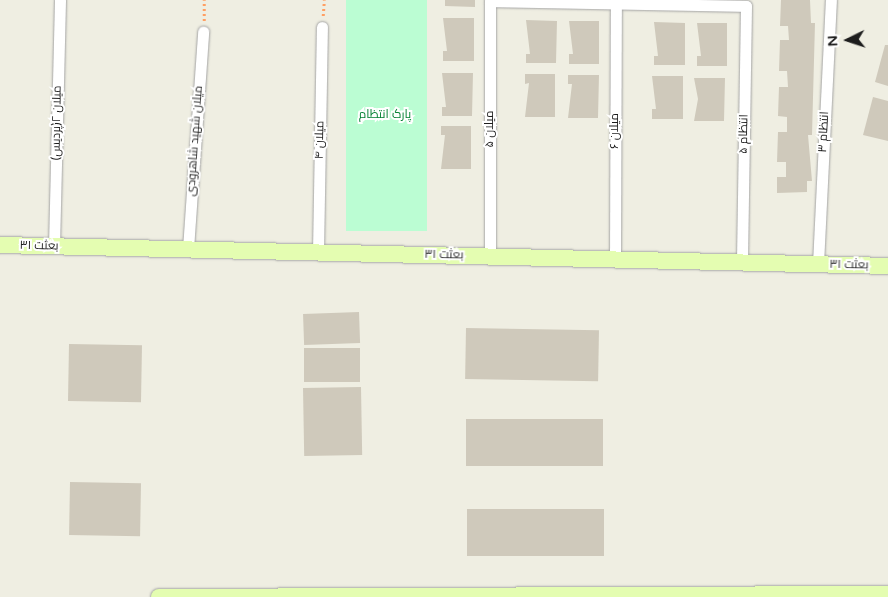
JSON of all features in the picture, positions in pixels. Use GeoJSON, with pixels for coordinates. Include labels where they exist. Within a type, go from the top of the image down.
{"type":"FeatureCollection","features":[{"type":"Feature","properties":{"kind":"street","name":"میلان ۲(پردیس)"},"geometry":{"type":"LineString","coordinates":[[54,246],[60,0]]}},
{"type":"Feature","properties":{"kind":"street","name":"انتظام ۳"},"geometry":{"type":"LineString","coordinates":[[818,264],[831,0]]}},
{"type":"Feature","properties":{"kind":"street"},"geometry":{"type":"LineString","coordinates":[[490,1],[616,3]]}},
{"type":"Feature","properties":{"kind":"street","name":"میلان ۵"},"geometry":{"type":"LineString","coordinates":[[490,1],[490,256]]}},
{"type":"Feature","properties":{"kind":"street","name":"انتظام ۵"},"geometry":{"type":"LineString","coordinates":[[616,3],[746,6],[742,262]]}},
{"type":"Feature","properties":{"kind":"street","name":"میلان ۶"},"geometry":{"type":"LineString","coordinates":[[615,259],[616,3]]}},
{"type":"Feature","properties":{"kind":"street","name":"میلان ۴"},"geometry":{"type":"LineString","coordinates":[[318,252],[322,27]]}},
{"type":"Feature","properties":{"kind":"street","name":"میلان شهید شاهرودی"},"geometry":{"type":"LineString","coordinates":[[188,250],[203,32]]}},
{"type":"Feature","properties":{"kind":"street","name":"بعثت ۳۱"},"geometry":{"type":"LineString","coordinates":[[0,245],[888,266]]}},
{"type":"Feature","properties":{"kind":"street"},"geometry":{"type":"LineString","coordinates":[[159,597],[888,594]]}},
{"type":"Feature","properties":{"kind":"path"},"geometry":{"type":"LineString","coordinates":[[203,32],[204,0]]}},
{"type":"Feature","properties":{"kind":"green space","name":"پارک انتظام"},"geometry":{"type":"Polygon","coordinates":[[[346,0],[427,0],[427,231],[346,231],[346,0]]]}},
{"type":"Feature","properties":{"kind":"building"},"geometry":{"type":"Polygon","coordinates":[[[445,0],[475,0],[475,7],[445,6],[445,0]]]}},
{"type":"Feature","properties":{"kind":"building"},"geometry":{"type":"Polygon","coordinates":[[[781,0],[810,0],[811,23],[815,23],[812,135],[808,135],[812,181],[807,181],[807,192],[777,193],[777,177],[786,177],[786,162],[777,162],[778,132],[787,132],[787,117],[778,116],[779,87],[788,87],[787,71],[779,71],[780,40],[789,40],[788,26],[780,26],[781,0]]]}},
{"type":"Feature","properties":{"kind":"building"},"geometry":{"type":"Polygon","coordinates":[[[443,18],[474,18],[474,61],[443,61],[443,51],[447,51],[443,18]]]}},
{"type":"Feature","properties":{"kind":"building"},"geometry":{"type":"Polygon","coordinates":[[[526,20],[557,21],[556,63],[526,63],[526,54],[530,54],[526,20]]]}},
{"type":"Feature","properties":{"kind":"building"},"geometry":{"type":"Polygon","coordinates":[[[569,21],[599,21],[599,64],[569,64],[569,54],[573,54],[569,21]]]}},
{"type":"Feature","properties":{"kind":"building"},"geometry":{"type":"Polygon","coordinates":[[[654,22],[685,23],[685,65],[654,65],[654,56],[658,56],[654,22]]]}},
{"type":"Feature","properties":{"kind":"building"},"geometry":{"type":"Polygon","coordinates":[[[697,23],[727,23],[727,66],[697,66],[697,56],[701,56],[697,23]]]}},
{"type":"Feature","properties":{"kind":"building"},"geometry":{"type":"Polygon","coordinates":[[[885,45],[888,45],[888,86],[875,82],[885,45]]]}},
{"type":"Feature","properties":{"kind":"building"},"geometry":{"type":"Polygon","coordinates":[[[442,73],[473,73],[472,116],[442,116],[442,107],[446,107],[442,73]]]}},
{"type":"Feature","properties":{"kind":"building"},"geometry":{"type":"Polygon","coordinates":[[[525,74],[555,74],[555,117],[525,117],[529,83],[525,84],[525,74]]]}},
{"type":"Feature","properties":{"kind":"building"},"geometry":{"type":"Polygon","coordinates":[[[568,75],[599,75],[598,118],[568,118],[572,84],[568,84],[568,75]]]}},
{"type":"Feature","properties":{"kind":"building"},"geometry":{"type":"Polygon","coordinates":[[[652,76],[683,76],[683,119],[652,119],[652,109],[656,109],[652,76]]]}},
{"type":"Feature","properties":{"kind":"building"},"geometry":{"type":"Polygon","coordinates":[[[694,78],[725,78],[724,121],[694,121],[698,99],[694,78]]]}},
{"type":"Feature","properties":{"kind":"building"},"geometry":{"type":"Polygon","coordinates":[[[873,97],[888,101],[888,141],[863,135],[873,97]]]}},
{"type":"Feature","properties":{"kind":"building"},"geometry":{"type":"Polygon","coordinates":[[[441,126],[471,126],[471,169],[441,169],[445,135],[441,135],[441,126]]]}},
{"type":"Feature","properties":{"kind":"building"},"geometry":{"type":"Polygon","coordinates":[[[359,312],[360,343],[304,345],[303,314],[359,312]]]}},
{"type":"Feature","properties":{"kind":"building"},"geometry":{"type":"Polygon","coordinates":[[[466,328],[599,330],[598,381],[465,379],[466,328]]]}},
{"type":"Feature","properties":{"kind":"building"},"geometry":{"type":"Polygon","coordinates":[[[69,344],[142,345],[141,402],[68,401],[69,344]]]}},
{"type":"Feature","properties":{"kind":"building"},"geometry":{"type":"Polygon","coordinates":[[[304,348],[360,348],[360,382],[304,382],[304,348]]]}},
{"type":"Feature","properties":{"kind":"building"},"geometry":{"type":"Polygon","coordinates":[[[361,387],[362,455],[304,456],[303,388],[361,387]]]}},
{"type":"Feature","properties":{"kind":"building"},"geometry":{"type":"Polygon","coordinates":[[[466,419],[603,419],[603,466],[466,466],[466,419]]]}},
{"type":"Feature","properties":{"kind":"building"},"geometry":{"type":"Polygon","coordinates":[[[70,482],[141,483],[140,536],[69,535],[70,482]]]}},
{"type":"Feature","properties":{"kind":"building"},"geometry":{"type":"Polygon","coordinates":[[[467,509],[604,509],[604,556],[467,556],[467,509]]]}}]}
